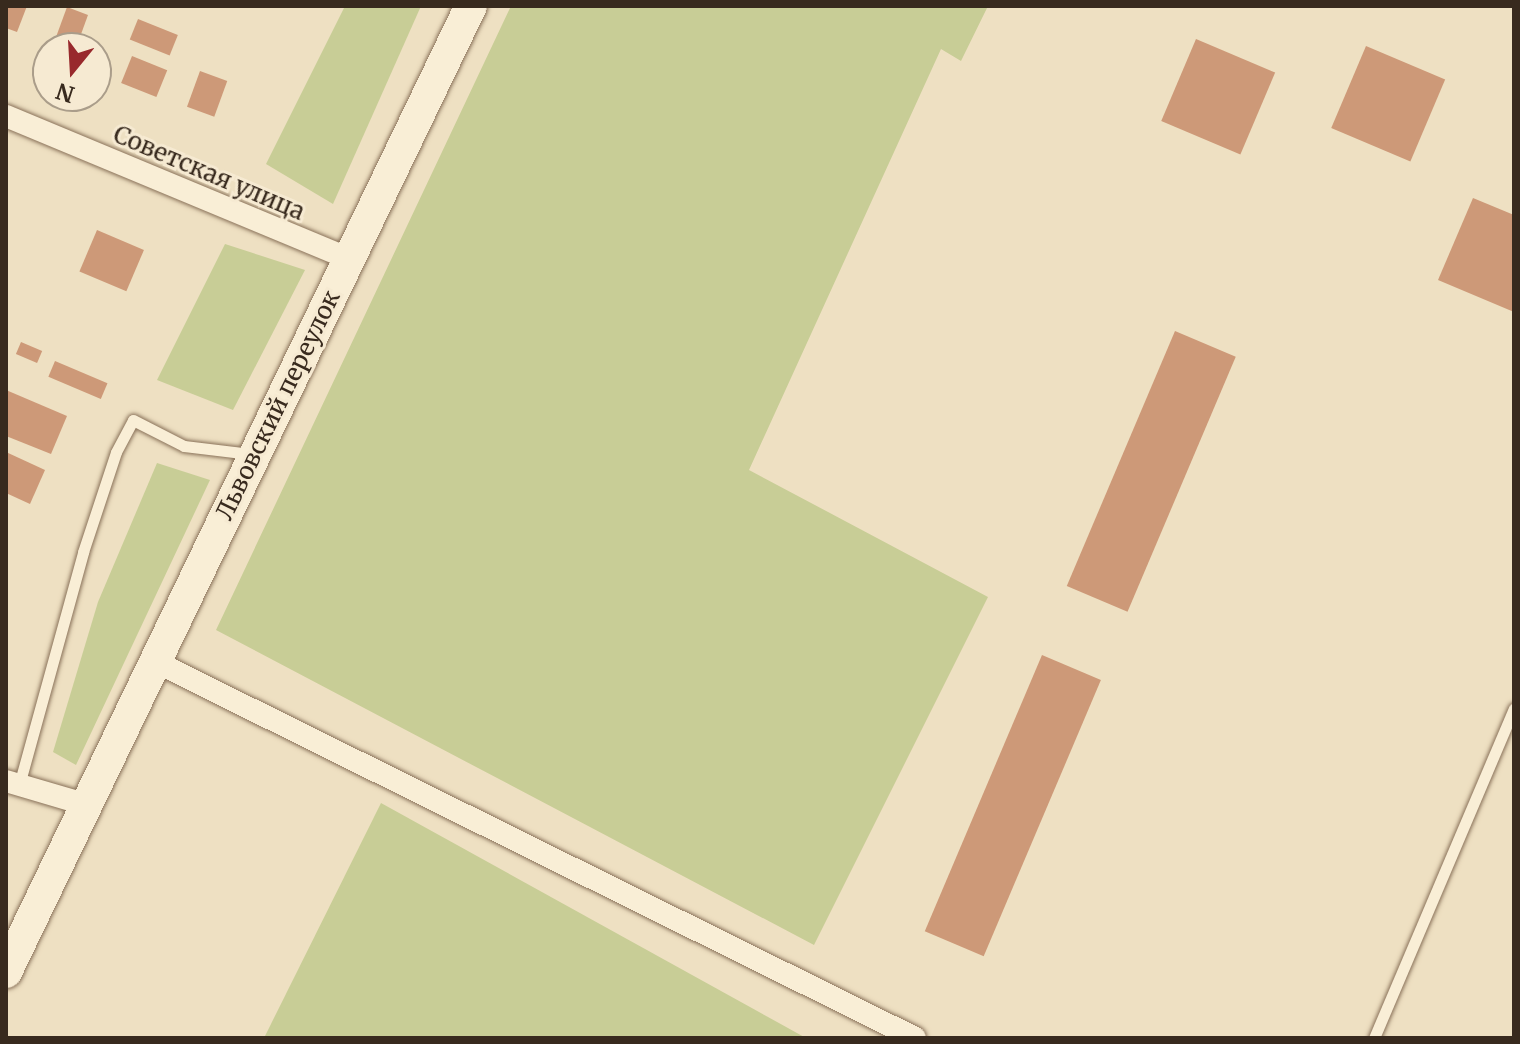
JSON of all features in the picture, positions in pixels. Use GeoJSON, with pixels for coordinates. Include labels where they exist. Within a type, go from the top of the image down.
{"type":"FeatureCollection","features":[{"type":"Feature","properties":{"kind":"main road","name":"Львовский переулок"},"geometry":{"type":"LineString","coordinates":[[6,972],[84,804],[471,6]]}},
{"type":"Feature","properties":{"kind":"street","name":"Советская улица"},"geometry":{"type":"LineString","coordinates":[[6,116],[349,259]]}},
{"type":"Feature","properties":{"kind":"street"},"geometry":{"type":"LineString","coordinates":[[154,661],[915,1038]]}},
{"type":"Feature","properties":{"kind":"street"},"geometry":{"type":"LineString","coordinates":[[12,783],[84,804]]}},
{"type":"Feature","properties":{"kind":"lane"},"geometry":{"type":"LineString","coordinates":[[12,783],[116,452],[133,420],[184,446],[254,454]]}},
{"type":"Feature","properties":{"kind":"lane"},"geometry":{"type":"LineString","coordinates":[[1374,1038],[1514,708]]}},
{"type":"Feature","properties":{"kind":"green space"},"geometry":{"type":"Polygon","coordinates":[[[345,6],[421,6],[333,204],[266,164],[345,6]]]}},
{"type":"Feature","properties":{"kind":"green space"},"geometry":{"type":"Polygon","coordinates":[[[511,6],[988,6],[961,61],[941,49],[749,470],[988,597],[814,945],[216,630],[511,6]]]}},
{"type":"Feature","properties":{"kind":"green space"},"geometry":{"type":"Polygon","coordinates":[[[225,244],[305,270],[233,410],[157,380],[225,244]]]}},
{"type":"Feature","properties":{"kind":"green space"},"geometry":{"type":"Polygon","coordinates":[[[157,463],[210,480],[76,765],[53,752],[98,602],[157,463]]]}},
{"type":"Feature","properties":{"kind":"green space"},"geometry":{"type":"Polygon","coordinates":[[[381,803],[806,1038],[264,1038],[381,803]]]}},
{"type":"Feature","properties":{"kind":"building"},"geometry":{"type":"Polygon","coordinates":[[[6,6],[27,6],[17,32],[6,28],[6,6]]]}},
{"type":"Feature","properties":{"kind":"building"},"geometry":{"type":"Polygon","coordinates":[[[67,7],[88,15],[82,32],[58,32],[67,7]]]}},
{"type":"Feature","properties":{"kind":"building"},"geometry":{"type":"Polygon","coordinates":[[[138,19],[178,35],[170,56],[130,39],[138,19]]]}},
{"type":"Feature","properties":{"kind":"building"},"geometry":{"type":"Polygon","coordinates":[[[1196,39],[1275,73],[1240,155],[1161,121],[1196,39]]]}},
{"type":"Feature","properties":{"kind":"building"},"geometry":{"type":"Polygon","coordinates":[[[1366,46],[1445,80],[1410,162],[1331,128],[1366,46]]]}},
{"type":"Feature","properties":{"kind":"building"},"geometry":{"type":"Polygon","coordinates":[[[132,56],[167,70],[156,97],[121,83],[132,56]]]}},
{"type":"Feature","properties":{"kind":"building"},"geometry":{"type":"Polygon","coordinates":[[[200,71],[227,81],[214,117],[187,107],[200,71]]]}},
{"type":"Feature","properties":{"kind":"building"},"geometry":{"type":"Polygon","coordinates":[[[1473,198],[1514,215],[1514,312],[1438,280],[1473,198]]]}},
{"type":"Feature","properties":{"kind":"building"},"geometry":{"type":"Polygon","coordinates":[[[97,230],[144,250],[126,291],[79,271],[97,230]]]}},
{"type":"Feature","properties":{"kind":"building"},"geometry":{"type":"Polygon","coordinates":[[[1175,331],[1236,357],[1128,612],[1067,586],[1175,331]]]}},
{"type":"Feature","properties":{"kind":"building"},"geometry":{"type":"Polygon","coordinates":[[[21,342],[42,351],[37,363],[16,354],[21,342]]]}},
{"type":"Feature","properties":{"kind":"building"},"geometry":{"type":"Polygon","coordinates":[[[55,361],[107,383],[101,399],[48,377],[55,361]]]}},
{"type":"Feature","properties":{"kind":"building"},"geometry":{"type":"Polygon","coordinates":[[[6,390],[67,416],[51,454],[6,436],[6,390]]]}},
{"type":"Feature","properties":{"kind":"building"},"geometry":{"type":"Polygon","coordinates":[[[6,452],[45,470],[30,504],[6,493],[6,452]]]}},
{"type":"Feature","properties":{"kind":"building"},"geometry":{"type":"Polygon","coordinates":[[[1042,655],[1101,680],[984,956],[925,931],[1042,655]]]}}]}
